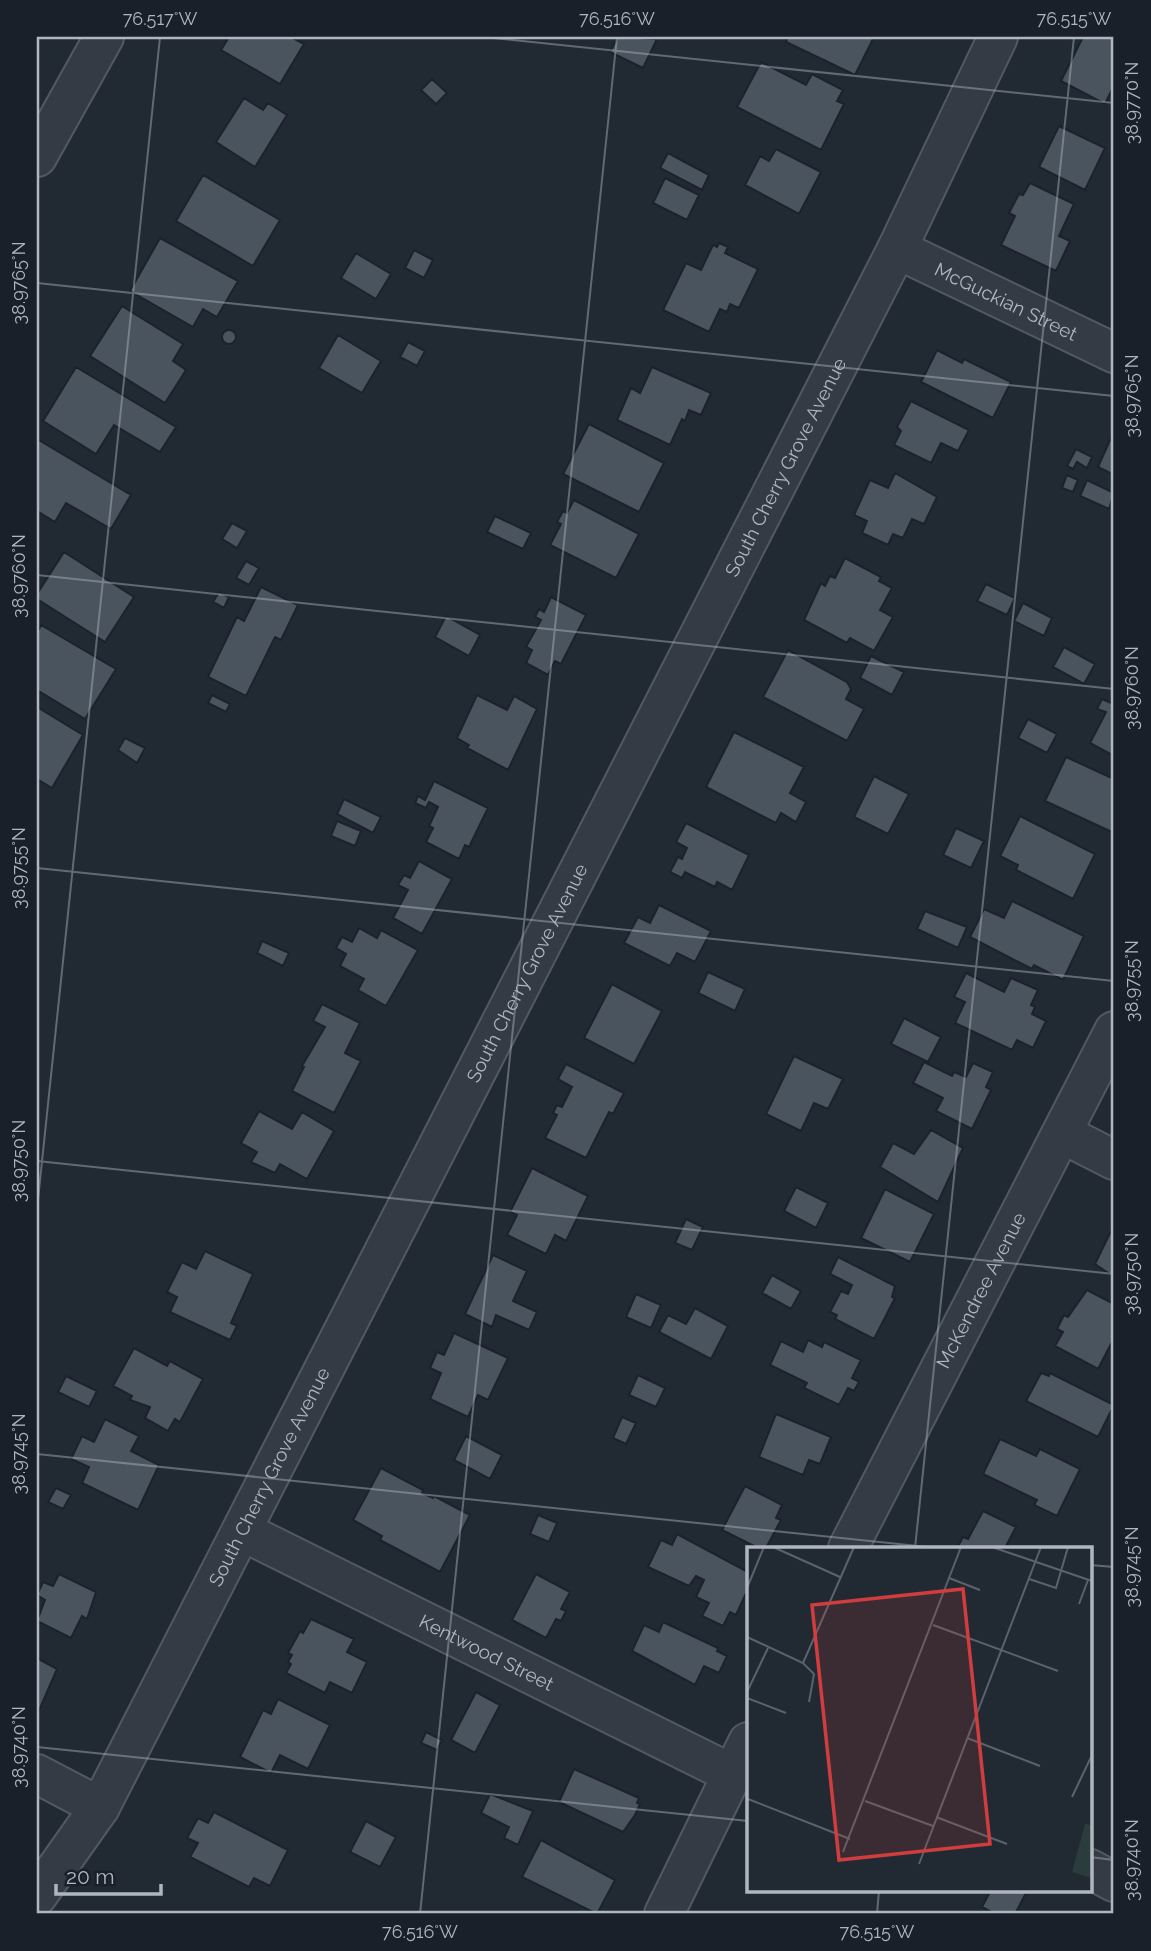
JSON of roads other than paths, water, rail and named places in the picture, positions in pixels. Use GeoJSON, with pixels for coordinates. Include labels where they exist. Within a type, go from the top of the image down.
{"type":"FeatureCollection","features":[{"type":"Feature","properties":{"kind":"street"},"geometry":{"type":"LineString","coordinates":[[37,158],[104,37]]}},
{"type":"Feature","properties":{"kind":"street","name":"South Cherry Grove Avenue"},"geometry":{"type":"LineString","coordinates":[[37,1896],[100,1807],[897,249],[998,37]]}},
{"type":"Feature","properties":{"kind":"street","name":"McGuckian Street"},"geometry":{"type":"LineString","coordinates":[[897,249],[1114,353]]}},
{"type":"Feature","properties":{"kind":"street","name":"McKendree Avenue"},"geometry":{"type":"LineString","coordinates":[[850,1547],[1114,1031]]}},
{"type":"Feature","properties":{"kind":"street"},"geometry":{"type":"LineString","coordinates":[[1063,1134],[1114,1160]]}},
{"type":"Feature","properties":{"kind":"street","name":"Kentwood Street"},"geometry":{"type":"LineString","coordinates":[[242,1531],[740,1758]]}},
{"type":"Feature","properties":{"kind":"street"},"geometry":{"type":"LineString","coordinates":[[664,1914],[740,1758]]}},
{"type":"Feature","properties":{"kind":"street"},"geometry":{"type":"LineString","coordinates":[[37,1774],[100,1807]]}},
{"type":"Feature","properties":{"kind":"street"},"geometry":{"type":"LineString","coordinates":[[1092,1870],[1114,1882]]}}]}
